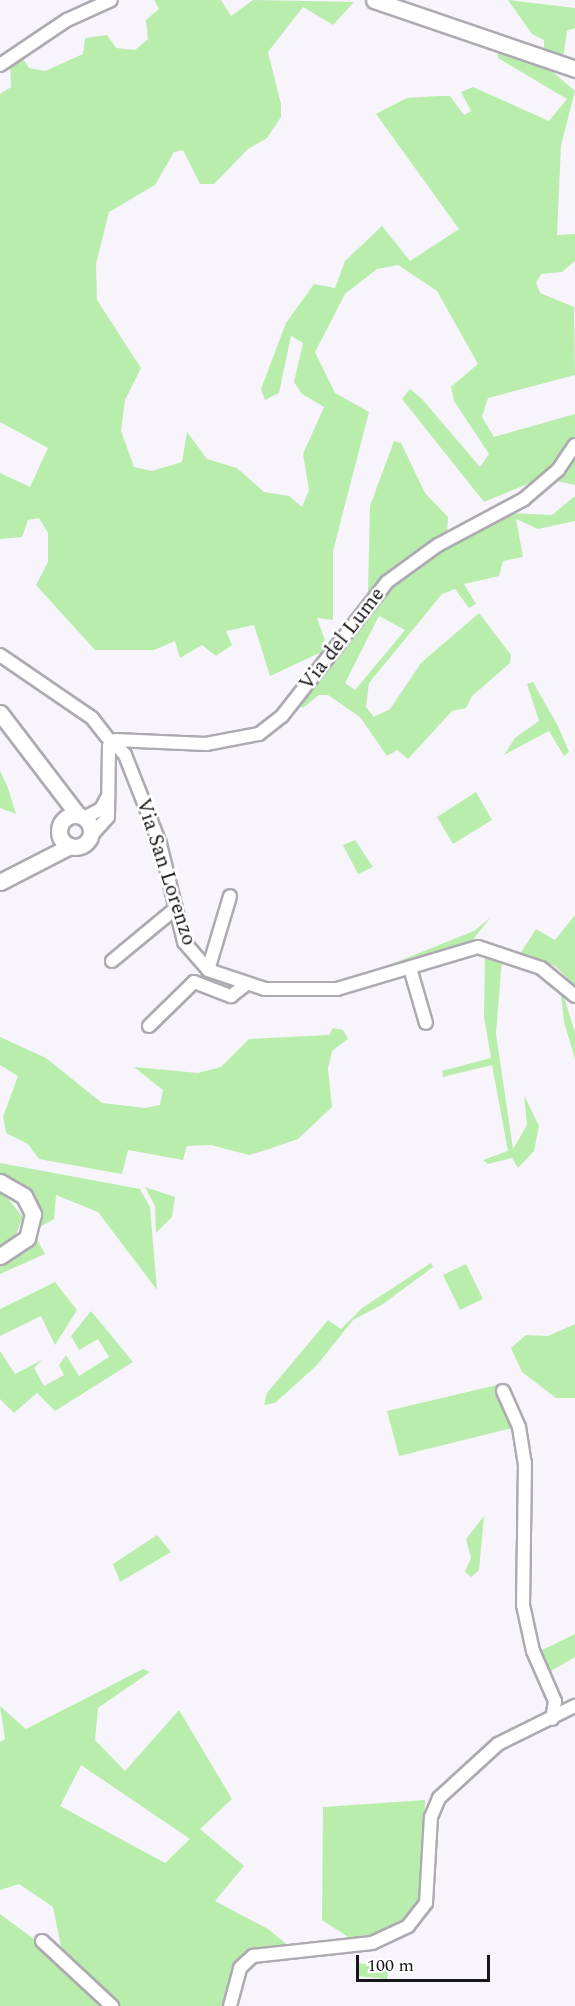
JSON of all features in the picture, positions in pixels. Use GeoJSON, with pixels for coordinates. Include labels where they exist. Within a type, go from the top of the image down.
{"type":"FeatureCollection","features":[{"type":"Feature","properties":{"kind":"main road"},"geometry":{"type":"LineString","coordinates":[[381,2],[575,69]]}},
{"type":"Feature","properties":{"kind":"main road"},"geometry":{"type":"LineString","coordinates":[[0,713],[81,817],[89,838],[64,834]]}},
{"type":"Feature","properties":{"kind":"main road"},"geometry":{"type":"LineString","coordinates":[[55,784],[64,834]]}},
{"type":"Feature","properties":{"kind":"main road"},"geometry":{"type":"LineString","coordinates":[[0,882],[44,857],[81,817]]}},
{"type":"Feature","properties":{"kind":"main road"},"geometry":{"type":"LineString","coordinates":[[0,1182],[24,1196],[33,1214],[27,1239],[0,1256]]}},
{"type":"Feature","properties":{"kind":"street"},"geometry":{"type":"LineString","coordinates":[[0,65],[67,20],[111,0]]}},
{"type":"Feature","properties":{"kind":"street","name":"Via del Lume"},"geometry":{"type":"LineString","coordinates":[[111,742],[206,744],[259,734],[294,701],[387,582],[438,544],[524,499],[551,477],[575,445]]}},
{"type":"Feature","properties":{"kind":"street","name":"Via San Lorenzo"},"geometry":{"type":"LineString","coordinates":[[0,655],[92,718],[111,742],[140,791],[176,908],[184,942],[208,970],[244,986],[337,989],[410,968],[460,949],[488,949],[548,971],[575,996]]}},
{"type":"Feature","properties":{"kind":"street"},"geometry":{"type":"LineString","coordinates":[[89,838],[105,824],[111,742]]}},
{"type":"Feature","properties":{"kind":"street"},"geometry":{"type":"LineString","coordinates":[[81,817],[101,809],[108,795]]}},
{"type":"Feature","properties":{"kind":"street"},"geometry":{"type":"LineString","coordinates":[[208,970],[231,896]]}},
{"type":"Feature","properties":{"kind":"street"},"geometry":{"type":"LineString","coordinates":[[112,961],[176,908]]}},
{"type":"Feature","properties":{"kind":"street"},"geometry":{"type":"LineString","coordinates":[[410,968],[426,1023]]}},
{"type":"Feature","properties":{"kind":"street"},"geometry":{"type":"LineString","coordinates":[[149,1026],[194,982],[231,996],[244,986]]}},
{"type":"Feature","properties":{"kind":"street"},"geometry":{"type":"LineString","coordinates":[[503,1391],[517,1421],[525,1463],[523,1605],[532,1647],[555,1701],[552,1719]]}},
{"type":"Feature","properties":{"kind":"street"},"geometry":{"type":"LineString","coordinates":[[230,2006],[240,1968],[253,1956],[372,1943],[408,1926],[426,1903],[435,1803],[498,1744],[575,1706]]}},
{"type":"Feature","properties":{"kind":"street"},"geometry":{"type":"LineString","coordinates":[[42,1941],[112,2006]]}},
{"type":"Feature","properties":{"kind":"green space"},"geometry":{"type":"Polygon","coordinates":[[[154,0],[221,0],[231,16],[253,0],[354,2],[333,25],[303,7],[268,52],[281,104],[281,117],[267,138],[248,149],[214,184],[200,184],[183,150],[174,152],[155,185],[109,212],[96,264],[97,300],[141,368],[125,400],[121,431],[134,467],[152,471],[182,462],[187,432],[207,459],[237,468],[264,492],[289,496],[302,507],[309,490],[303,454],[324,407],[302,394],[294,382],[303,343],[291,336],[279,393],[265,400],[261,389],[286,323],[314,284],[335,288],[345,261],[382,226],[410,261],[459,229],[376,114],[407,98],[450,96],[464,115],[471,111],[461,92],[473,87],[549,121],[567,99],[498,58],[498,53],[548,68],[575,91],[561,145],[557,235],[575,234],[575,261],[562,272],[541,274],[536,283],[540,293],[574,307],[575,375],[488,398],[482,417],[494,437],[575,414],[575,436],[547,476],[484,502],[402,399],[410,389],[422,399],[480,467],[489,454],[454,401],[451,387],[478,364],[437,291],[398,265],[377,269],[345,294],[315,352],[335,393],[369,412],[333,551],[333,620],[317,618],[328,649],[270,676],[254,625],[226,631],[232,645],[216,656],[202,645],[180,658],[175,641],[154,650],[95,650],[36,585],[48,562],[48,533],[39,518],[28,520],[22,537],[0,539],[0,473],[30,487],[48,448],[0,422],[0,94],[11,87],[10,64],[22,57],[29,68],[45,71],[83,54],[85,38],[107,35],[116,48],[135,50],[148,39],[146,20],[159,9],[154,0]]]}},
{"type":"Feature","properties":{"kind":"green space"},"geometry":{"type":"Polygon","coordinates":[[[508,0],[575,8],[575,28],[567,31],[563,58],[544,53],[544,40],[532,34],[508,0]]]}},
{"type":"Feature","properties":{"kind":"green space"},"geometry":{"type":"Polygon","coordinates":[[[394,441],[401,443],[425,493],[448,517],[447,534],[368,594],[370,506],[394,441]]]}},
{"type":"Feature","properties":{"kind":"green space"},"geometry":{"type":"Polygon","coordinates":[[[575,457],[575,485],[557,481],[571,465],[575,457]]]}},
{"type":"Feature","properties":{"kind":"green space"},"geometry":{"type":"Polygon","coordinates":[[[575,496],[575,521],[538,529],[516,519],[523,557],[503,561],[499,576],[464,584],[476,604],[469,608],[455,589],[442,594],[369,683],[366,707],[374,717],[390,709],[421,663],[479,613],[511,655],[510,663],[472,696],[466,708],[452,711],[408,759],[397,750],[387,756],[360,717],[328,695],[319,695],[303,708],[297,703],[381,592],[429,555],[507,513],[552,515],[575,496]],[[379,616],[345,683],[355,690],[405,630],[379,616]]]}},
{"type":"Feature","properties":{"kind":"green space"},"geometry":{"type":"Polygon","coordinates":[[[533,682],[558,726],[569,752],[564,756],[549,731],[504,755],[515,738],[539,721],[527,684],[533,682]]]}},
{"type":"Feature","properties":{"kind":"green space"},"geometry":{"type":"Polygon","coordinates":[[[0,771],[8,788],[16,814],[0,808],[0,771]]]}},
{"type":"Feature","properties":{"kind":"green space"},"geometry":{"type":"Polygon","coordinates":[[[476,792],[492,820],[453,844],[437,817],[476,792]]]}},
{"type":"Feature","properties":{"kind":"green space"},"geometry":{"type":"Polygon","coordinates":[[[355,840],[373,867],[358,874],[343,845],[355,840]]]}},
{"type":"Feature","properties":{"kind":"green space"},"geometry":{"type":"Polygon","coordinates":[[[575,915],[575,985],[555,966],[520,954],[536,929],[555,940],[575,915]]]}},
{"type":"Feature","properties":{"kind":"green space"},"geometry":{"type":"Polygon","coordinates":[[[490,918],[471,942],[380,976],[374,971],[474,931],[490,918]]]}},
{"type":"Feature","properties":{"kind":"green space"},"geometry":{"type":"Polygon","coordinates":[[[485,954],[502,959],[496,1034],[513,1149],[527,1125],[524,1095],[539,1126],[534,1151],[518,1168],[512,1158],[488,1164],[483,1160],[508,1151],[492,1065],[443,1077],[442,1071],[491,1058],[484,1017],[485,954]]]}},
{"type":"Feature","properties":{"kind":"green space"},"geometry":{"type":"Polygon","coordinates":[[[560,985],[575,1032],[575,1059],[564,1022],[560,985]]]}},
{"type":"Feature","properties":{"kind":"green space"},"geometry":{"type":"Polygon","coordinates":[[[333,1028],[343,1030],[348,1039],[332,1051],[328,1068],[332,1107],[298,1139],[266,1150],[249,1155],[211,1145],[187,1146],[183,1160],[128,1150],[122,1174],[39,1159],[28,1144],[6,1133],[3,1117],[18,1076],[0,1065],[0,1037],[46,1058],[102,1103],[145,1108],[160,1105],[163,1090],[134,1067],[198,1073],[221,1067],[249,1039],[329,1035],[333,1028]]]}},
{"type":"Feature","properties":{"kind":"green space"},"geometry":{"type":"Polygon","coordinates":[[[0,1163],[140,1189],[150,1207],[157,1290],[98,1212],[56,1195],[54,1219],[38,1228],[36,1199],[0,1175],[0,1163]]]}},
{"type":"Feature","properties":{"kind":"green space"},"geometry":{"type":"Polygon","coordinates":[[[145,1187],[175,1197],[172,1217],[156,1233],[155,1206],[145,1187]]]}},
{"type":"Feature","properties":{"kind":"green space"},"geometry":{"type":"Polygon","coordinates":[[[0,1189],[23,1217],[14,1239],[0,1247],[0,1189]]]}},
{"type":"Feature","properties":{"kind":"green space"},"geometry":{"type":"Polygon","coordinates":[[[36,1237],[45,1254],[0,1274],[0,1263],[21,1254],[36,1237]]]}},
{"type":"Feature","properties":{"kind":"green space"},"geometry":{"type":"Polygon","coordinates":[[[431,1263],[433,1267],[383,1304],[353,1320],[317,1365],[275,1403],[264,1405],[267,1393],[328,1320],[341,1329],[362,1308],[431,1263]]]}},
{"type":"Feature","properties":{"kind":"green space"},"geometry":{"type":"Polygon","coordinates":[[[466,1264],[483,1299],[460,1310],[443,1275],[466,1264]]]}},
{"type":"Feature","properties":{"kind":"green space"},"geometry":{"type":"Polygon","coordinates":[[[55,1282],[77,1310],[55,1345],[41,1316],[0,1336],[0,1309],[55,1282]]]}},
{"type":"Feature","properties":{"kind":"green space"},"geometry":{"type":"Polygon","coordinates":[[[91,1311],[133,1362],[55,1411],[37,1393],[14,1413],[0,1399],[0,1351],[15,1374],[42,1360],[34,1368],[44,1386],[64,1375],[59,1365],[66,1355],[79,1376],[109,1357],[98,1339],[79,1350],[71,1336],[91,1311]]]}},
{"type":"Feature","properties":{"kind":"green space"},"geometry":{"type":"Polygon","coordinates":[[[575,1324],[575,1398],[556,1398],[522,1372],[511,1348],[526,1335],[548,1336],[575,1324]]]}},
{"type":"Feature","properties":{"kind":"green space"},"geometry":{"type":"Polygon","coordinates":[[[497,1385],[516,1427],[399,1456],[387,1411],[497,1385]]]}},
{"type":"Feature","properties":{"kind":"green space"},"geometry":{"type":"Polygon","coordinates":[[[484,1516],[479,1570],[471,1577],[465,1572],[471,1558],[466,1539],[484,1516]]]}},
{"type":"Feature","properties":{"kind":"green space"},"geometry":{"type":"Polygon","coordinates":[[[157,1535],[171,1552],[120,1582],[113,1564],[157,1535]]]}},
{"type":"Feature","properties":{"kind":"green space"},"geometry":{"type":"Polygon","coordinates":[[[575,1634],[575,1657],[546,1674],[536,1653],[575,1634]]]}},
{"type":"Feature","properties":{"kind":"green space"},"geometry":{"type":"Polygon","coordinates":[[[143,1669],[150,1672],[98,1708],[95,1740],[125,1771],[179,1710],[232,1799],[200,1829],[244,1866],[215,1901],[268,1929],[290,1947],[253,1952],[227,2006],[115,2006],[62,1952],[53,1907],[19,1884],[0,1890],[0,1742],[5,1739],[0,1706],[26,1729],[143,1669]],[[81,1765],[60,1806],[165,1863],[190,1839],[81,1765]]]}},
{"type":"Feature","properties":{"kind":"green space"},"geometry":{"type":"Polygon","coordinates":[[[425,1800],[421,1904],[397,1930],[356,1942],[322,1920],[323,1807],[425,1800]]]}},
{"type":"Feature","properties":{"kind":"green space"},"geometry":{"type":"Polygon","coordinates":[[[0,1914],[64,1961],[108,2006],[0,2006],[0,1914]]]}},
{"type":"Feature","properties":{"kind":"green space"},"geometry":{"type":"Polygon","coordinates":[[[357,1963],[389,1967],[387,1979],[357,1976],[357,1963]]]}}]}
